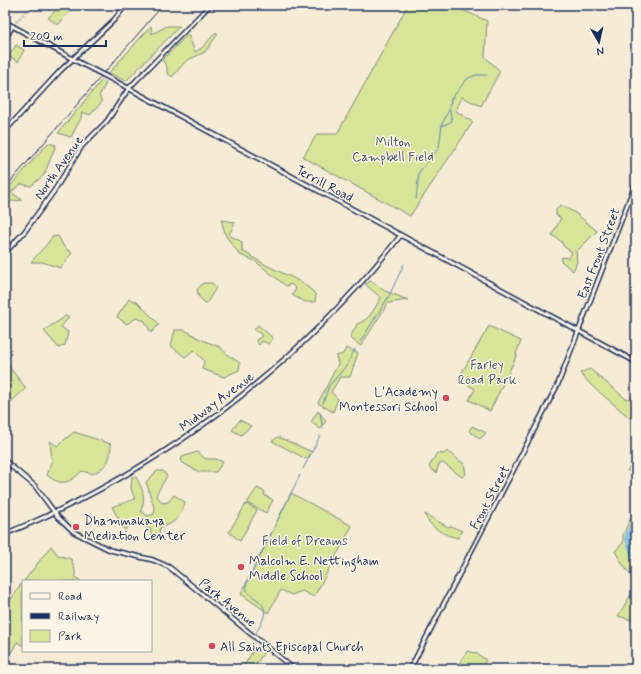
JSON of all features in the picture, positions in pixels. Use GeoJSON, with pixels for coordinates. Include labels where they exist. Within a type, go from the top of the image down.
{"type":"FeatureCollection","features":[{"type":"Feature","properties":{"kind":"street"},"geometry":{"type":"LineString","coordinates":[[5,132],[73,59],[114,20],[126,5]]}},
{"type":"Feature","properties":{"kind":"street","name":"North Avenue"},"geometry":{"type":"LineString","coordinates":[[5,254],[25,231],[54,191],[82,146],[107,121],[129,88],[210,5]]}},
{"type":"Feature","properties":{"kind":"street","name":"Terrill Road"},"geometry":{"type":"LineString","coordinates":[[5,22],[636,362]]}},
{"type":"Feature","properties":{"kind":"street"},"geometry":{"type":"LineString","coordinates":[[5,38],[13,26]]}},
{"type":"Feature","properties":{"kind":"street","name":"East Front Street"},"geometry":{"type":"LineString","coordinates":[[579,331],[636,182]]}},
{"type":"Feature","properties":{"kind":"street","name":"Midway Avenue"},"geometry":{"type":"LineString","coordinates":[[5,534],[55,512],[149,460],[189,435],[238,399],[292,353],[332,314],[362,282],[401,235]]}},
{"type":"Feature","properties":{"kind":"street","name":"Front Street"},"geometry":{"type":"LineString","coordinates":[[410,669],[553,395],[579,331]]}},
{"type":"Feature","properties":{"kind":"street","name":"Park Avenue"},"geometry":{"type":"LineString","coordinates":[[5,461],[35,486],[55,512],[74,532],[91,542],[123,554],[159,561],[169,567],[294,669]]}},
{"type":"Feature","properties":{"kind":"green space"},"geometry":{"type":"Polygon","coordinates":[[[61,5],[75,5],[58,25],[48,18],[61,5]]]}},
{"type":"Feature","properties":{"kind":"green space","name":"Milton Campbell Field"},"geometry":{"type":"Polygon","coordinates":[[[408,5],[452,5],[487,21],[485,57],[500,71],[481,106],[462,97],[456,111],[473,122],[410,216],[303,157],[317,134],[337,134],[408,5]]]}},
{"type":"Feature","properties":{"kind":"green space"},"geometry":{"type":"Polygon","coordinates":[[[151,26],[152,34],[167,26],[180,26],[126,81],[109,73],[151,26]]]}},
{"type":"Feature","properties":{"kind":"green space"},"geometry":{"type":"Polygon","coordinates":[[[216,32],[218,34],[205,52],[186,61],[172,77],[167,73],[167,67],[162,60],[188,34],[195,52],[203,47],[216,32]]]}},
{"type":"Feature","properties":{"kind":"green space"},"geometry":{"type":"Polygon","coordinates":[[[16,45],[24,50],[18,62],[9,56],[16,45]]]}},
{"type":"Feature","properties":{"kind":"green space"},"geometry":{"type":"Polygon","coordinates":[[[102,80],[106,83],[99,96],[102,102],[90,115],[82,112],[81,118],[71,137],[58,133],[102,80]]]}},
{"type":"Feature","properties":{"kind":"green space"},"geometry":{"type":"Polygon","coordinates":[[[48,143],[56,145],[44,175],[31,186],[21,184],[11,192],[22,200],[5,202],[5,192],[48,143]]]}},
{"type":"Feature","properties":{"kind":"green space"},"geometry":{"type":"Polygon","coordinates":[[[560,205],[574,212],[597,231],[576,252],[577,262],[573,271],[561,261],[562,257],[569,258],[572,252],[563,246],[562,242],[552,235],[561,218],[556,215],[556,210],[560,205]]]}},
{"type":"Feature","properties":{"kind":"green space"},"geometry":{"type":"Polygon","coordinates":[[[221,220],[235,222],[229,235],[242,242],[242,251],[264,264],[296,279],[316,295],[315,302],[305,302],[292,295],[296,289],[291,284],[286,286],[255,261],[240,255],[226,236],[221,220]]]}},
{"type":"Feature","properties":{"kind":"green space"},"geometry":{"type":"Polygon","coordinates":[[[58,236],[64,247],[72,253],[60,268],[42,262],[31,262],[52,237],[58,236]]]}},
{"type":"Feature","properties":{"kind":"green space"},"geometry":{"type":"Polygon","coordinates":[[[371,281],[385,291],[408,300],[388,303],[361,346],[350,338],[357,324],[368,317],[381,298],[365,284],[371,281]]]}},
{"type":"Feature","properties":{"kind":"green space"},"geometry":{"type":"Polygon","coordinates":[[[203,283],[212,283],[216,288],[206,304],[199,297],[197,290],[203,283]]]}},
{"type":"Feature","properties":{"kind":"green space"},"geometry":{"type":"Polygon","coordinates":[[[129,299],[137,302],[159,324],[151,333],[145,321],[136,318],[127,324],[117,317],[129,299]]]}},
{"type":"Feature","properties":{"kind":"green space"},"geometry":{"type":"Polygon","coordinates":[[[65,316],[69,317],[61,327],[68,332],[65,345],[59,348],[44,331],[65,316]]]}},
{"type":"Feature","properties":{"kind":"green space"},"geometry":{"type":"Polygon","coordinates":[[[258,325],[273,338],[269,344],[262,341],[259,345],[256,340],[261,337],[261,334],[254,330],[258,325]]]}},
{"type":"Feature","properties":{"kind":"green space","name":"Farley Road Park"},"geometry":{"type":"Polygon","coordinates":[[[489,326],[521,341],[516,354],[517,355],[490,411],[469,400],[475,389],[458,379],[489,326]]]}},
{"type":"Feature","properties":{"kind":"green space"},"geometry":{"type":"Polygon","coordinates":[[[175,330],[185,330],[200,339],[220,347],[228,355],[240,363],[239,370],[224,377],[202,369],[204,361],[194,350],[185,357],[171,346],[175,330]]]}},
{"type":"Feature","properties":{"kind":"green space"},"geometry":{"type":"Polygon","coordinates":[[[346,348],[358,353],[350,377],[340,377],[331,392],[338,399],[333,412],[318,403],[338,364],[336,356],[343,354],[346,348]]]}},
{"type":"Feature","properties":{"kind":"green space"},"geometry":{"type":"Polygon","coordinates":[[[5,362],[26,388],[10,403],[5,400],[5,362]]]}},
{"type":"Feature","properties":{"kind":"green space"},"geometry":{"type":"Polygon","coordinates":[[[590,369],[626,399],[632,398],[636,390],[636,423],[592,386],[580,373],[590,369]]]}},
{"type":"Feature","properties":{"kind":"green space"},"geometry":{"type":"Polygon","coordinates":[[[318,411],[326,421],[320,429],[311,422],[318,411]]]}},
{"type":"Feature","properties":{"kind":"green space"},"geometry":{"type":"Polygon","coordinates":[[[240,420],[251,426],[241,435],[232,430],[240,420]]]}},
{"type":"Feature","properties":{"kind":"green space"},"geometry":{"type":"Polygon","coordinates":[[[472,426],[486,433],[480,439],[469,431],[472,426]]]}},
{"type":"Feature","properties":{"kind":"green space"},"geometry":{"type":"Polygon","coordinates":[[[74,432],[111,444],[109,459],[102,468],[93,474],[82,471],[69,481],[65,482],[52,479],[47,475],[52,462],[50,441],[57,446],[74,432]]]}},
{"type":"Feature","properties":{"kind":"green space"},"geometry":{"type":"Polygon","coordinates":[[[278,437],[312,452],[306,459],[272,441],[278,437]]]}},
{"type":"Feature","properties":{"kind":"green space"},"geometry":{"type":"Polygon","coordinates":[[[447,451],[464,464],[466,474],[462,477],[443,463],[439,464],[436,473],[429,467],[437,453],[444,454],[447,451]]]}},
{"type":"Feature","properties":{"kind":"green space"},"geometry":{"type":"Polygon","coordinates":[[[197,452],[206,459],[216,459],[223,462],[216,472],[199,472],[181,462],[182,457],[197,452]]]}},
{"type":"Feature","properties":{"kind":"green space"},"geometry":{"type":"Polygon","coordinates":[[[636,461],[636,487],[634,475],[627,470],[636,461]]]}},
{"type":"Feature","properties":{"kind":"green space"},"geometry":{"type":"Polygon","coordinates":[[[157,471],[163,471],[167,476],[156,495],[162,503],[168,502],[174,495],[185,502],[179,516],[174,522],[160,528],[159,536],[152,537],[150,529],[134,522],[125,530],[112,507],[135,499],[131,489],[132,477],[136,477],[143,493],[141,511],[148,516],[154,514],[155,510],[146,482],[157,471]]]}},
{"type":"Feature","properties":{"kind":"green space"},"geometry":{"type":"Polygon","coordinates":[[[257,488],[265,492],[264,495],[273,500],[266,513],[247,503],[257,488]]]}},
{"type":"Feature","properties":{"kind":"green space","name":"Field of Dreams"},"geometry":{"type":"Polygon","coordinates":[[[291,493],[352,526],[314,597],[302,591],[292,595],[281,590],[268,613],[241,594],[291,493]]]}},
{"type":"Feature","properties":{"kind":"green space"},"geometry":{"type":"Polygon","coordinates":[[[246,504],[257,510],[240,541],[229,532],[246,504]]]}},
{"type":"Feature","properties":{"kind":"green space"},"geometry":{"type":"Polygon","coordinates":[[[636,506],[636,531],[631,540],[633,548],[636,551],[636,582],[623,565],[615,551],[623,543],[623,535],[636,506]]]}},
{"type":"Feature","properties":{"kind":"green space"},"geometry":{"type":"Polygon","coordinates":[[[425,514],[448,527],[451,526],[462,531],[458,538],[438,530],[430,523],[425,514]]]}},
{"type":"Feature","properties":{"kind":"green space"},"geometry":{"type":"Polygon","coordinates":[[[51,546],[58,555],[71,559],[75,570],[75,577],[80,580],[25,580],[51,546]]]}},
{"type":"Feature","properties":{"kind":"green space"},"geometry":{"type":"Polygon","coordinates":[[[22,583],[22,645],[17,642],[11,653],[6,651],[11,641],[5,637],[5,608],[22,583]]]}},
{"type":"Feature","properties":{"kind":"green space"},"geometry":{"type":"Polygon","coordinates":[[[636,595],[636,621],[618,616],[630,596],[636,595]]]}},
{"type":"Feature","properties":{"kind":"green space"},"geometry":{"type":"Polygon","coordinates":[[[256,646],[264,652],[253,669],[242,669],[256,646]]]}},
{"type":"Feature","properties":{"kind":"green space"},"geometry":{"type":"Polygon","coordinates":[[[467,651],[476,653],[486,660],[483,665],[472,669],[456,669],[467,651]]]}},
{"type":"Feature","properties":{"kind":"waterway"},"geometry":{"type":"LineString","coordinates":[[416,199],[419,172],[439,148],[442,124],[449,110],[451,99],[467,79],[475,75],[487,75]]}},
{"type":"Feature","properties":{"kind":"waterway"},"geometry":{"type":"LineString","coordinates":[[442,126],[452,121],[450,111]]}},
{"type":"Feature","properties":{"kind":"waterway"},"geometry":{"type":"LineString","coordinates":[[360,342],[389,296],[404,264]]}},
{"type":"Feature","properties":{"kind":"waterway"},"geometry":{"type":"LineString","coordinates":[[323,403],[329,386],[347,365],[355,349]]}},
{"type":"Feature","properties":{"kind":"waterway"},"geometry":{"type":"LineString","coordinates":[[320,413],[323,429]]}},
{"type":"Feature","properties":{"kind":"waterway"},"geometry":{"type":"LineString","coordinates":[[303,469],[320,436]]}},
{"type":"Feature","properties":{"kind":"waterway"},"geometry":{"type":"LineString","coordinates":[[256,633],[264,618],[264,609],[260,602],[247,592],[246,585],[300,475]]}},
{"type":"Feature","properties":{"kind":"waterway"},"geometry":{"type":"LineString","coordinates":[[636,515],[627,538],[636,563]]}},
{"type":"Feature","properties":{"kind":"tunnel"},"geometry":{"type":"LineString","coordinates":[[13,26],[31,5]]}},
{"type":"Feature","properties":{"kind":"railway"},"geometry":{"type":"LineString","coordinates":[[5,188],[163,5]]}},
{"type":"Feature","properties":{"kind":"place","name":"L'Academy Montessori School"},"geometry":{"type":"Point","coordinates":[446,398]}},
{"type":"Feature","properties":{"kind":"place","name":"Dhammakaya Mediation Center"},"geometry":{"type":"Point","coordinates":[76,527]}},
{"type":"Feature","properties":{"kind":"place","name":"Malcolm E. Nettingham Middle School"},"geometry":{"type":"Point","coordinates":[241,567]}},
{"type":"Feature","properties":{"kind":"place","name":"All Saints Episcopal Church"},"geometry":{"type":"Point","coordinates":[212,646]}}]}
